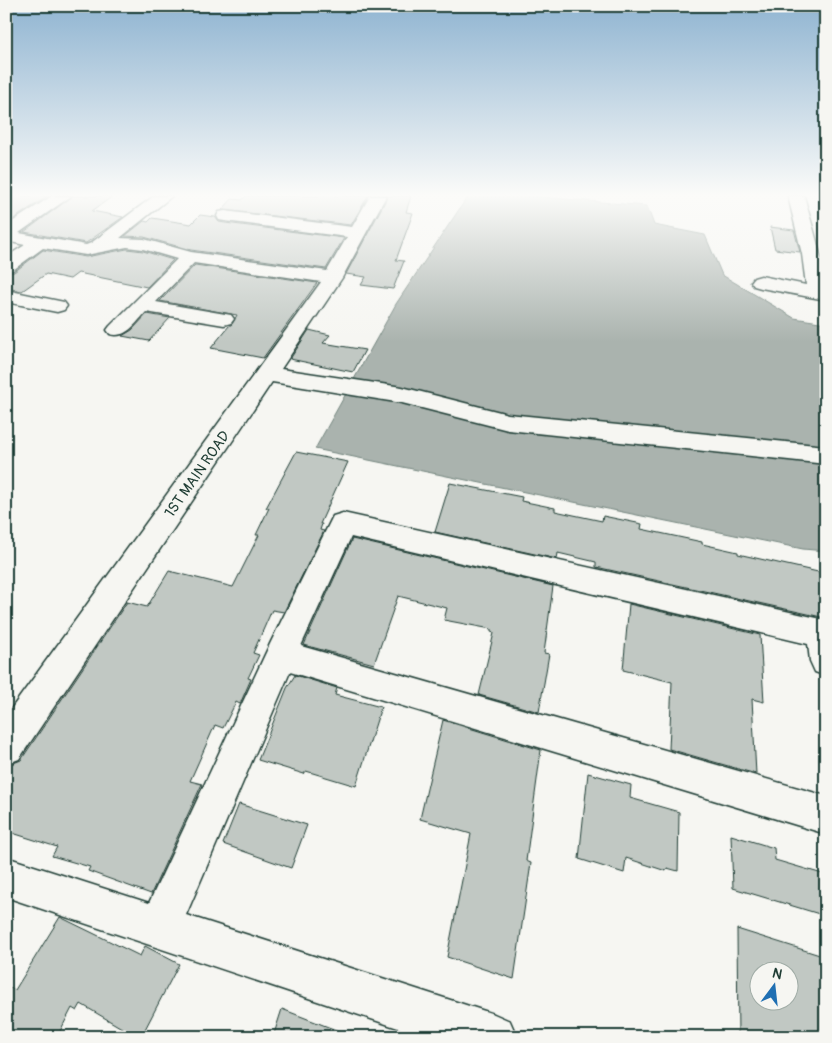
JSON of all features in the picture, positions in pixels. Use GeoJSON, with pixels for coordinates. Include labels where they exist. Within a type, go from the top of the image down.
{"type":"FeatureCollection","features":[{"type":"Feature","properties":{"kind":"street"},"geometry":{"type":"LineString","coordinates":[[6,266],[36,245]]}},
{"type":"Feature","properties":{"kind":"street"},"geometry":{"type":"LineString","coordinates":[[60,245],[93,249],[109,245]]}},
{"type":"Feature","properties":{"kind":"street"},"geometry":{"type":"LineString","coordinates":[[93,249],[99,245]]}},
{"type":"Feature","properties":{"kind":"street"},"geometry":{"type":"LineString","coordinates":[[146,245],[190,257],[334,278]]}},
{"type":"Feature","properties":{"kind":"street","name":"1ST MAIN ROAD"},"geometry":{"type":"LineString","coordinates":[[6,746],[334,278],[352,245]]}},
{"type":"Feature","properties":{"kind":"street"},"geometry":{"type":"LineString","coordinates":[[760,282],[821,293],[809,245]]}},
{"type":"Feature","properties":{"kind":"street"},"geometry":{"type":"LineString","coordinates":[[117,330],[190,257]]}},
{"type":"Feature","properties":{"kind":"street"},"geometry":{"type":"LineString","coordinates":[[6,296],[57,306]]}},
{"type":"Feature","properties":{"kind":"street"},"geometry":{"type":"LineString","coordinates":[[142,305],[224,320]]}},
{"type":"Feature","properties":{"kind":"street"},"geometry":{"type":"LineString","coordinates":[[267,374],[402,394],[508,422],[826,455]]}},
{"type":"Feature","properties":{"kind":"street"},"geometry":{"type":"LineString","coordinates":[[160,926],[281,655],[343,524],[822,632],[826,661]]}},
{"type":"Feature","properties":{"kind":"street"},"geometry":{"type":"LineString","coordinates":[[281,655],[826,815]]}},
{"type":"Feature","properties":{"kind":"street"},"geometry":{"type":"LineString","coordinates":[[6,877],[494,1037]]}},
{"type":"Feature","properties":{"kind":"shaded area"},"geometry":{"type":"Polygon","coordinates":[[[436,245],[709,245],[722,275],[794,318],[826,323],[826,551],[803,549],[315,449],[396,304],[436,245]]]}},
{"type":"Feature","properties":{"kind":"building"},"geometry":{"type":"Polygon","coordinates":[[[172,245],[340,245],[326,269],[191,250],[172,245]]]}},
{"type":"Feature","properties":{"kind":"building"},"geometry":{"type":"Polygon","coordinates":[[[362,245],[402,245],[396,260],[404,261],[393,289],[361,285],[366,277],[346,274],[362,245]]]}},
{"type":"Feature","properties":{"kind":"building"},"geometry":{"type":"Polygon","coordinates":[[[774,245],[798,245],[800,252],[775,249],[774,245]]]}},
{"type":"Feature","properties":{"kind":"building"},"geometry":{"type":"Polygon","coordinates":[[[127,249],[143,251],[173,260],[147,287],[78,273],[70,279],[46,274],[22,291],[6,288],[6,273],[14,272],[43,250],[86,257],[127,249]]]}},
{"type":"Feature","properties":{"kind":"building"},"geometry":{"type":"Polygon","coordinates":[[[195,265],[317,283],[263,358],[211,348],[232,324],[237,315],[160,301],[195,265]]]}},
{"type":"Feature","properties":{"kind":"building"},"geometry":{"type":"Polygon","coordinates":[[[147,314],[170,318],[149,341],[122,336],[132,330],[147,314]]]}},
{"type":"Feature","properties":{"kind":"building"},"geometry":{"type":"Polygon","coordinates":[[[309,330],[330,335],[323,343],[365,350],[353,372],[290,359],[309,330]]]}},
{"type":"Feature","properties":{"kind":"building"},"geometry":{"type":"Polygon","coordinates":[[[296,452],[348,462],[320,524],[322,524],[320,530],[324,531],[284,612],[272,610],[253,653],[259,655],[248,678],[251,679],[240,704],[236,702],[223,728],[215,725],[190,781],[202,784],[151,894],[88,871],[90,867],[52,856],[57,847],[6,831],[6,766],[21,760],[127,602],[147,607],[169,571],[233,587],[259,535],[256,535],[269,508],[266,508],[296,452]]]}},
{"type":"Feature","properties":{"kind":"building"},"geometry":{"type":"Polygon","coordinates":[[[450,483],[522,497],[521,501],[555,508],[555,511],[602,521],[603,516],[642,524],[641,529],[702,542],[702,544],[738,552],[738,554],[818,572],[819,574],[826,575],[826,618],[596,567],[596,562],[558,553],[557,559],[435,532],[450,483]]]}},
{"type":"Feature","properties":{"kind":"building"},"geometry":{"type":"Polygon","coordinates":[[[352,539],[553,586],[544,653],[549,654],[539,712],[479,695],[494,633],[491,632],[491,629],[444,620],[447,608],[398,596],[374,664],[304,645],[352,539]]]}},
{"type":"Feature","properties":{"kind":"building"},"geometry":{"type":"Polygon","coordinates":[[[629,604],[760,635],[764,702],[752,699],[756,774],[669,749],[672,682],[623,670],[629,604]]]}},
{"type":"Feature","properties":{"kind":"building"},"geometry":{"type":"Polygon","coordinates":[[[295,675],[337,688],[335,695],[381,707],[356,786],[306,771],[304,774],[258,760],[287,688],[295,675]]]}},
{"type":"Feature","properties":{"kind":"building"},"geometry":{"type":"Polygon","coordinates":[[[443,720],[541,750],[526,861],[531,863],[514,979],[447,957],[471,834],[420,819],[443,720]]]}},
{"type":"Feature","properties":{"kind":"building"},"geometry":{"type":"Polygon","coordinates":[[[588,773],[631,785],[630,798],[679,812],[678,871],[667,868],[666,871],[626,858],[624,873],[579,859],[588,773]]]}},
{"type":"Feature","properties":{"kind":"building"},"geometry":{"type":"Polygon","coordinates":[[[239,804],[307,825],[291,868],[223,844],[239,804]]]}},
{"type":"Feature","properties":{"kind":"building"},"geometry":{"type":"Polygon","coordinates":[[[731,835],[774,848],[775,860],[826,875],[826,916],[733,888],[731,835]]]}},
{"type":"Feature","properties":{"kind":"building"},"geometry":{"type":"Polygon","coordinates":[[[60,917],[140,956],[145,946],[179,964],[141,1037],[137,1037],[81,1004],[77,1011],[72,1008],[57,1037],[6,1037],[6,986],[15,990],[60,917]]]}},
{"type":"Feature","properties":{"kind":"building"},"geometry":{"type":"Polygon","coordinates":[[[737,929],[826,957],[826,1037],[738,1037],[737,929]]]}},
{"type":"Feature","properties":{"kind":"building"},"geometry":{"type":"Polygon","coordinates":[[[282,1009],[349,1035],[349,1037],[273,1037],[282,1009]]]}}]}
